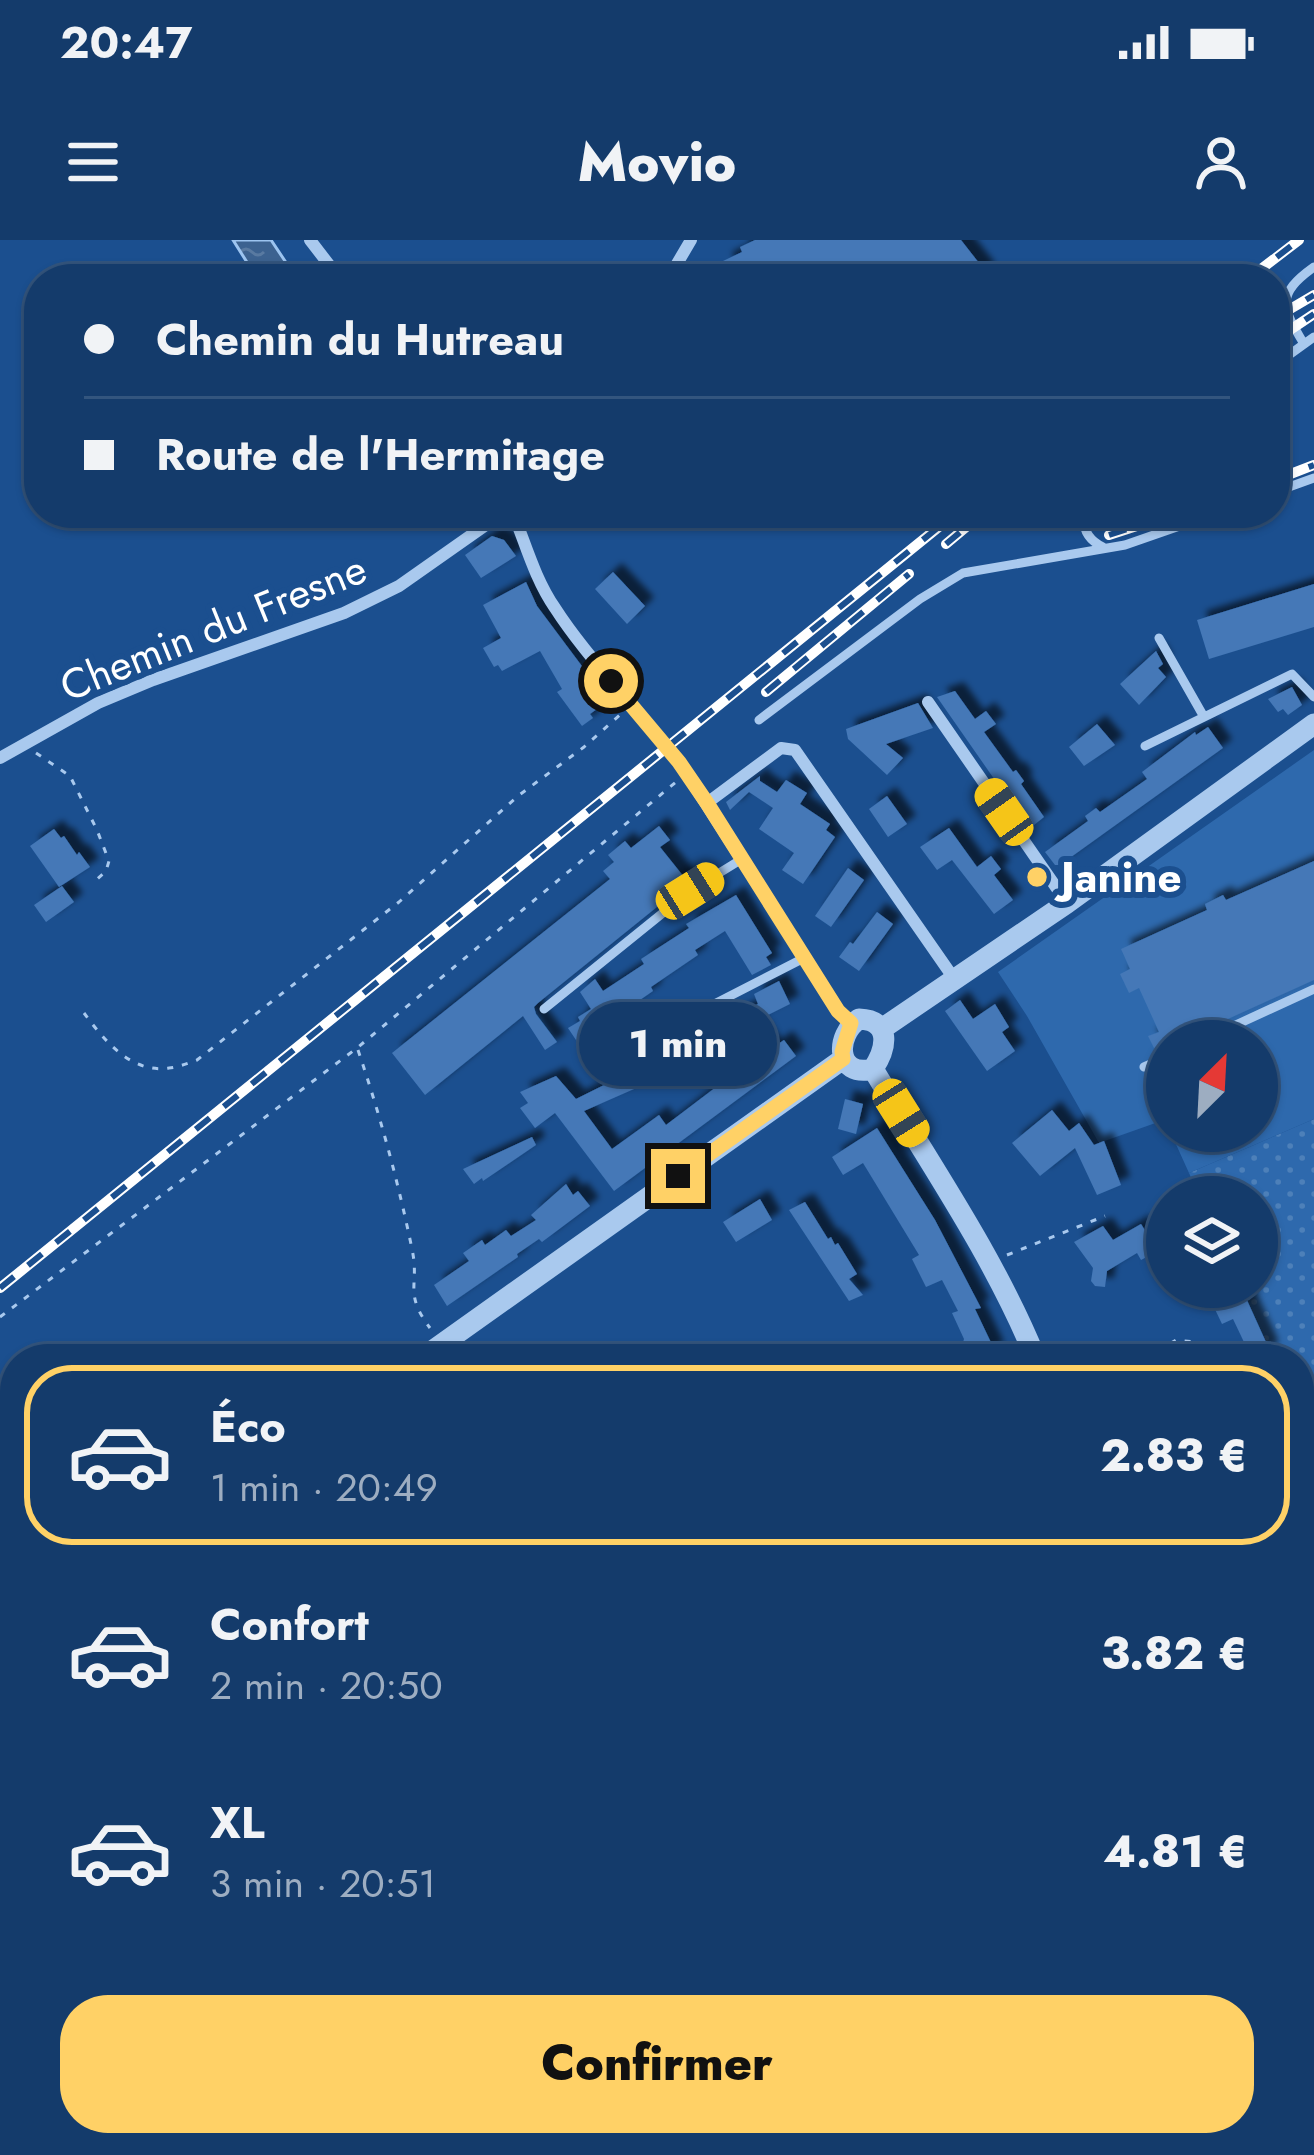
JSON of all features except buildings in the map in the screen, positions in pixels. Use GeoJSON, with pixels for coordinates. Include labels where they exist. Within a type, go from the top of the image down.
{"type":"FeatureCollection","features":[{"type":"Feature","properties":{"kind":"street"},"geometry":{"type":"LineString","coordinates":[[310,240],[328,264]]}},
{"type":"Feature","properties":{"kind":"street","name":"Chemin du Fresne"},"geometry":{"type":"LineString","coordinates":[[0,758],[153,680],[362,604],[399,586],[481,528]]}},
{"type":"Feature","properties":{"kind":"street"},"geometry":{"type":"LineString","coordinates":[[517,528],[552,605],[683,768],[838,1011],[851,1023]]}},
{"type":"Feature","properties":{"kind":"street"},"geometry":{"type":"LineString","coordinates":[[928,701],[1067,903]]}},
{"type":"Feature","properties":{"kind":"street"},"geometry":{"type":"LineString","coordinates":[[873,1069],[879,1060],[883,1028],[1067,903],[1314,724]]}},
{"type":"Feature","properties":{"kind":"street"},"geometry":{"type":"LineString","coordinates":[[707,803],[781,748],[795,750],[956,980]]}},
{"type":"Feature","properties":{"kind":"street"},"geometry":{"type":"LineString","coordinates":[[873,1069],[857,1070],[843,1059],[842,1052],[851,1023],[870,1019],[883,1028]]}},
{"type":"Feature","properties":{"kind":"street"},"geometry":{"type":"LineString","coordinates":[[442,1344],[843,1059]]}},
{"type":"Feature","properties":{"kind":"street"},"geometry":{"type":"LineString","coordinates":[[873,1069],[989,1262],[1030,1344]]}},
{"type":"Feature","properties":{"kind":"lane"},"geometry":{"type":"LineString","coordinates":[[1290,288],[1314,267]]}},
{"type":"Feature","properties":{"kind":"lane"},"geometry":{"type":"LineString","coordinates":[[1085,528],[1089,538],[1108,548]]}},
{"type":"Feature","properties":{"kind":"lane"},"geometry":{"type":"LineString","coordinates":[[759,720],[920,598],[963,573],[1125,545],[1174,528]]}},
{"type":"Feature","properties":{"kind":"lane"},"geometry":{"type":"LineString","coordinates":[[1159,638],[1204,717]]}},
{"type":"Feature","properties":{"kind":"lane"},"geometry":{"type":"LineString","coordinates":[[1145,746],[1292,674],[1314,697]]}},
{"type":"Feature","properties":{"kind":"lane"},"geometry":{"type":"LineString","coordinates":[[544,1009],[690,891],[742,859]]}},
{"type":"Feature","properties":{"kind":"lane"},"geometry":{"type":"LineString","coordinates":[[617,1054],[804,958]]}},
{"type":"Feature","properties":{"kind":"lane"},"geometry":{"type":"LineString","coordinates":[[1247,1020],[1314,989]]}},
{"type":"Feature","properties":{"kind":"path"},"geometry":{"type":"LineString","coordinates":[[84,1013],[110,1047],[143,1067],[166,1070],[197,1060],[399,902],[518,796],[632,704]]}},
{"type":"Feature","properties":{"kind":"path"},"geometry":{"type":"LineString","coordinates":[[26,743],[70,776],[79,794],[109,860],[106,871],[94,882]]}},
{"type":"Feature","properties":{"kind":"path"},"geometry":{"type":"LineString","coordinates":[[0,1317],[358,1048],[683,768]]}},
{"type":"Feature","properties":{"kind":"path"},"geometry":{"type":"LineString","coordinates":[[358,1048],[380,1115],[413,1255],[413,1300],[442,1344]]}},
{"type":"Feature","properties":{"kind":"path"},"geometry":{"type":"LineString","coordinates":[[989,1262],[1105,1216]]}},
{"type":"Feature","properties":{"kind":"path"},"geometry":{"type":"LineString","coordinates":[[1169,1344],[1195,1342]]}},
{"type":"Feature","properties":{"kind":"shaded area"},"geometry":{"type":"Polygon","coordinates":[[[1314,750],[1314,1119],[1278,1135],[1278,1020],[1146,1020],[1146,1126],[1099,1143],[998,972],[1314,750]]]}},
{"type":"Feature","properties":{"kind":"shaded area"},"geometry":{"type":"Polygon","coordinates":[[[1314,1119],[1314,1344],[1267,1344],[1251,1308],[1278,1308],[1278,1176],[1190,1176],[1238,1152],[1278,1152],[1278,1135],[1314,1119]]]}},
{"type":"Feature","properties":{"kind":"shaded area"},"geometry":{"type":"Polygon","coordinates":[[[1180,1152],[1238,1152],[1189,1173],[1180,1152]]]}},
{"type":"Feature","properties":{"kind":"water"},"geometry":{"type":"Polygon","coordinates":[[[233,240],[271,240],[287,264],[248,264],[233,240]]]}},
{"type":"Feature","properties":{"kind":"railway"},"geometry":{"type":"LineString","coordinates":[[1268,264],[1299,240]]}},
{"type":"Feature","properties":{"kind":"railway"},"geometry":{"type":"LineString","coordinates":[[1290,309],[1314,295]]}},
{"type":"Feature","properties":{"kind":"railway"},"geometry":{"type":"LineString","coordinates":[[1290,330],[1314,314]]}},
{"type":"Feature","properties":{"kind":"railway"},"geometry":{"type":"LineString","coordinates":[[1290,474],[1314,465]]}},
{"type":"Feature","properties":{"kind":"railway"},"geometry":{"type":"LineString","coordinates":[[0,1288],[937,528]]}},
{"type":"Feature","properties":{"kind":"railway"},"geometry":{"type":"LineString","coordinates":[[946,544],[965,528]]}},
{"type":"Feature","properties":{"kind":"railway"},"geometry":{"type":"LineString","coordinates":[[1109,535],[1131,528]]}},
{"type":"Feature","properties":{"kind":"railway"},"geometry":{"type":"LineString","coordinates":[[766,692],[909,574]]}},
{"type":"Feature","properties":{"kind":"place","name":"Janine"},"geometry":{"type":"Point","coordinates":[1037,877]}},
{"type":"Feature","properties":{"kind":"route"},"geometry":{"type":"LineString","coordinates":[[611,681],[687,774],[838,1011],[851,1023],[843,1059],[678,1176]]}}]}
